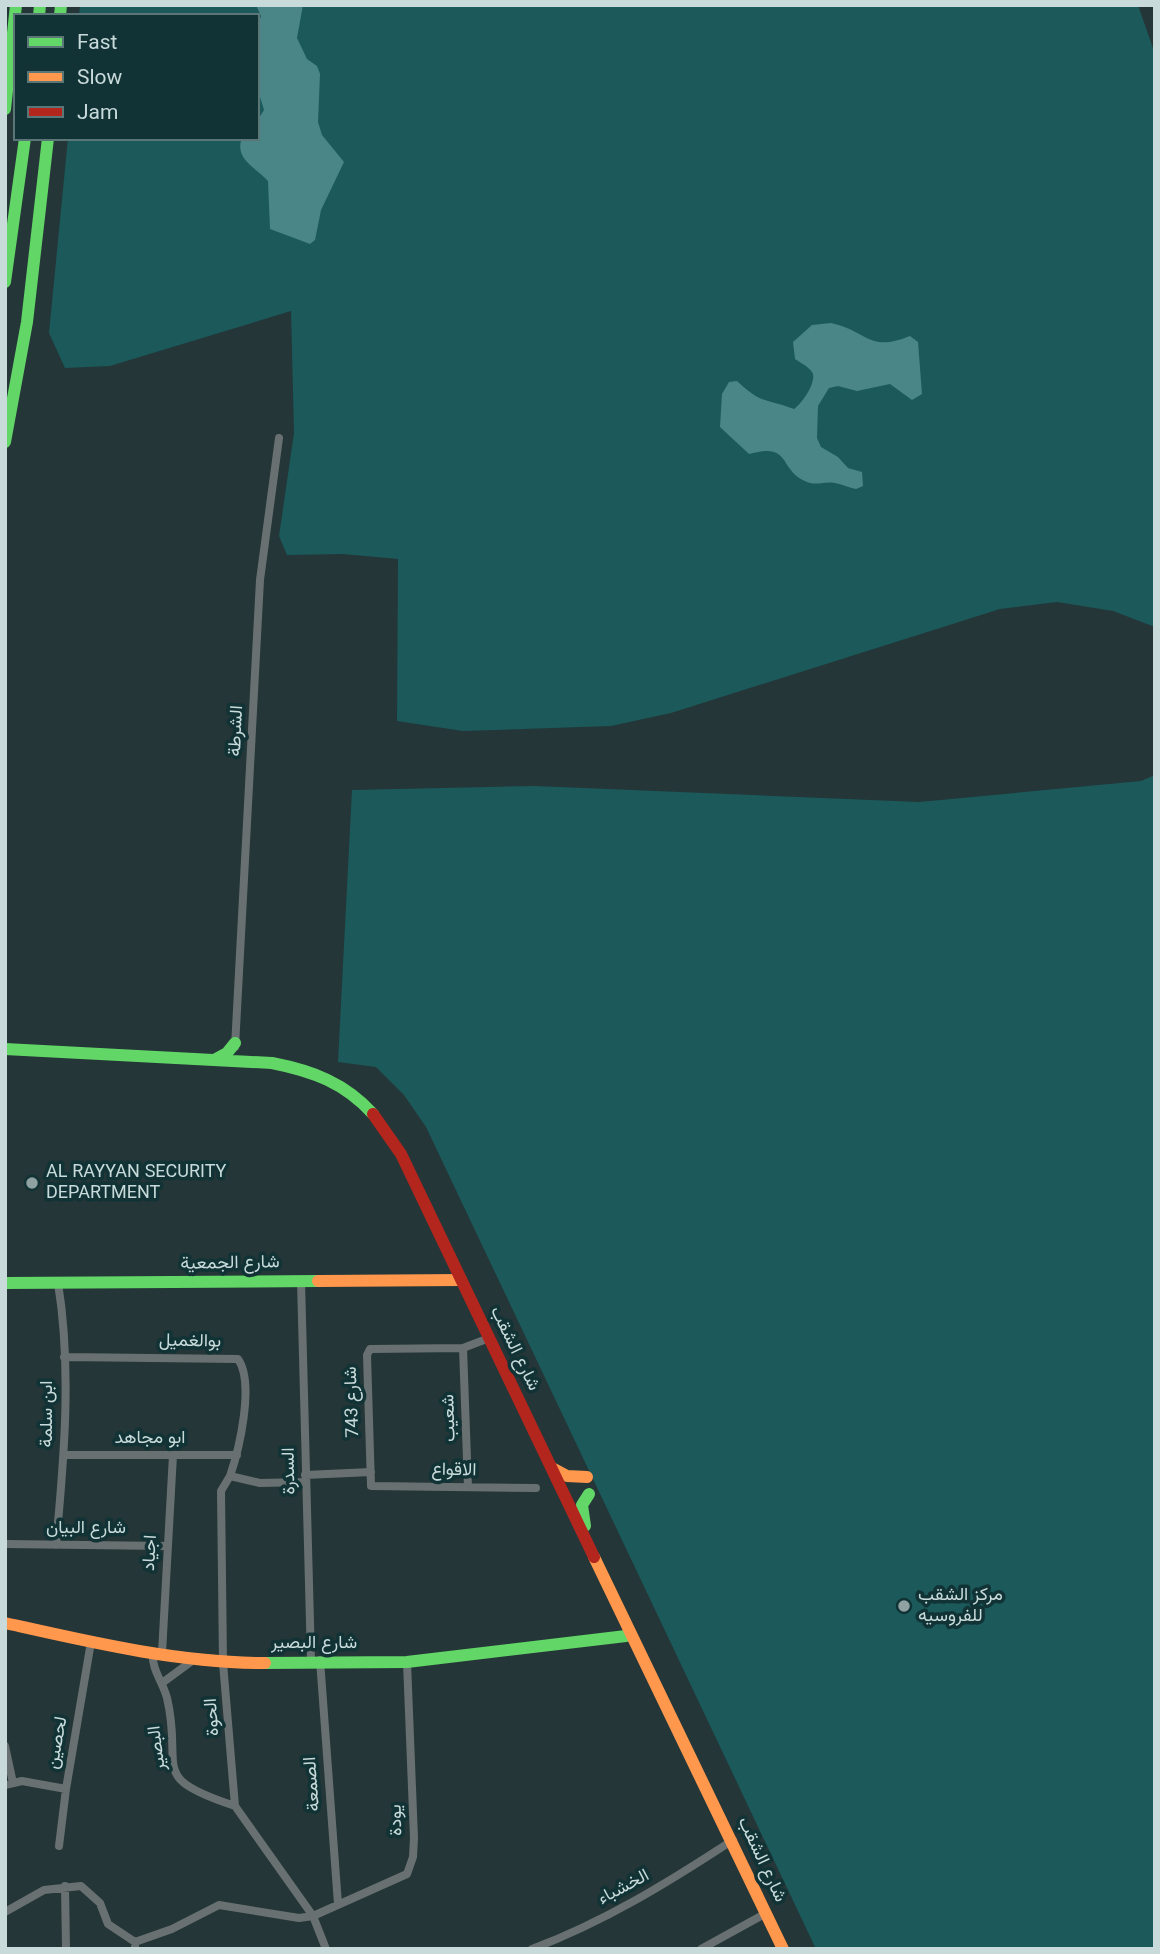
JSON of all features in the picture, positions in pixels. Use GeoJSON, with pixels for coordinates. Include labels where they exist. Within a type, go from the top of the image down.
{"type":"FeatureCollection","features":[{"type":"Feature","properties":{"kind":"main road"},"geometry":{"type":"LineString","coordinates":[[5,108],[14,24]]}},
{"type":"Feature","properties":{"kind":"main road"},"geometry":{"type":"LineString","coordinates":[[5,282],[25,140]]}},
{"type":"Feature","properties":{"kind":"main road"},"geometry":{"type":"LineString","coordinates":[[5,442],[27,322],[48,140]]}},
{"type":"Feature","properties":{"kind":"main road"},"geometry":{"type":"LineString","coordinates":[[216,1059],[237,1043],[255,1061]]}},
{"type":"Feature","properties":{"kind":"main road","name":"شارع الشقب"},"geometry":{"type":"LineString","coordinates":[[5,1051],[282,1069],[312,1077],[340,1091],[365,1112],[386,1137],[437,1236]]}},
{"type":"Feature","properties":{"kind":"main road","name":"شارع الشقب"},"geometry":{"type":"LineString","coordinates":[[145,1059],[255,1061],[293,1066],[324,1076],[369,1108],[396,1144],[458,1280],[605,1575],[776,1949]]}},
{"type":"Feature","properties":{"kind":"main road","name":"شارع الشقب"},"geometry":{"type":"LineString","coordinates":[[458,1280],[626,1636],[783,1949]]}},
{"type":"Feature","properties":{"kind":"main road","name":"شارع الجمعية"},"geometry":{"type":"LineString","coordinates":[[5,1283],[458,1280]]}},
{"type":"Feature","properties":{"kind":"main road"},"geometry":{"type":"LineString","coordinates":[[552,1468],[567,1476],[587,1477]]}},
{"type":"Feature","properties":{"kind":"main road"},"geometry":{"type":"LineString","coordinates":[[589,1494],[582,1505],[582,1517],[605,1575]]}},
{"type":"Feature","properties":{"kind":"main road","name":"شارع البصير"},"geometry":{"type":"LineString","coordinates":[[5,1623],[92,1642],[223,1662],[407,1662],[626,1636]]}},
{"type":"Feature","properties":{"kind":"street","name":"الشرطة"},"geometry":{"type":"LineString","coordinates":[[237,1060],[260,580],[279,438]]}},
{"type":"Feature","properties":{"kind":"street","name":"السدرة"},"geometry":{"type":"LineString","coordinates":[[301,1281],[305,1478],[316,1660]]}},
{"type":"Feature","properties":{"kind":"street","name":"ابن سلمة"},"geometry":{"type":"LineString","coordinates":[[56,1545],[64,1455],[64,1357],[58,1283]]}},
{"type":"Feature","properties":{"kind":"street","name":"شارع 743"},"geometry":{"type":"LineString","coordinates":[[371,1486],[367,1355],[370,1349],[463,1348],[484,1340]]}},
{"type":"Feature","properties":{"kind":"street","name":"شعيب"},"geometry":{"type":"LineString","coordinates":[[463,1348],[468,1487]]}},
{"type":"Feature","properties":{"kind":"street","name":"بوالغميل"},"geometry":{"type":"LineString","coordinates":[[64,1357],[238,1359],[244,1384],[237,1455],[230,1476]]}},
{"type":"Feature","properties":{"kind":"street","name":"ابو مجاهد"},"geometry":{"type":"LineString","coordinates":[[64,1455],[237,1455]]}},
{"type":"Feature","properties":{"kind":"street","name":"اجياد"},"geometry":{"type":"LineString","coordinates":[[158,1653],[173,1455]]}},
{"type":"Feature","properties":{"kind":"street"},"geometry":{"type":"LineString","coordinates":[[230,1476],[260,1483],[371,1472]]}},
{"type":"Feature","properties":{"kind":"street","name":"الحوة"},"geometry":{"type":"LineString","coordinates":[[230,1476],[221,1491],[223,1662],[235,1806]]}},
{"type":"Feature","properties":{"kind":"street","name":"الاقواع"},"geometry":{"type":"LineString","coordinates":[[371,1486],[536,1488]]}},
{"type":"Feature","properties":{"kind":"street","name":"شارع البيان"},"geometry":{"type":"LineString","coordinates":[[5,1544],[166,1546]]}},
{"type":"Feature","properties":{"kind":"street","name":"لحصين"},"geometry":{"type":"LineString","coordinates":[[9,1784],[22,1781],[66,1789],[92,1642]]}},
{"type":"Feature","properties":{"kind":"street","name":"البصير"},"geometry":{"type":"LineString","coordinates":[[158,1653],[154,1667],[167,1697],[172,1754],[178,1778],[184,1786],[201,1795],[235,1806]]}},
{"type":"Feature","properties":{"kind":"street"},"geometry":{"type":"LineString","coordinates":[[162,1683],[196,1658]]}},
{"type":"Feature","properties":{"kind":"street","name":"الصمعة"},"geometry":{"type":"LineString","coordinates":[[316,1660],[338,1904]]}},
{"type":"Feature","properties":{"kind":"street","name":"يودة"},"geometry":{"type":"LineString","coordinates":[[313,1916],[407,1874],[413,1857],[407,1662]]}},
{"type":"Feature","properties":{"kind":"street"},"geometry":{"type":"LineString","coordinates":[[5,1746],[9,1784]]}},
{"type":"Feature","properties":{"kind":"street"},"geometry":{"type":"LineString","coordinates":[[59,1846],[66,1789]]}},
{"type":"Feature","properties":{"kind":"street"},"geometry":{"type":"LineString","coordinates":[[235,1806],[313,1916],[326,1949]]}},
{"type":"Feature","properties":{"kind":"street","name":"الخشباء"},"geometry":{"type":"LineString","coordinates":[[532,1949],[570,1934],[638,1899],[729,1843]]}},
{"type":"Feature","properties":{"kind":"street"},"geometry":{"type":"LineString","coordinates":[[65,1886],[66,1949]]}},
{"type":"Feature","properties":{"kind":"street"},"geometry":{"type":"LineString","coordinates":[[5,1912],[44,1890],[81,1886],[100,1903],[108,1924],[135,1945],[219,1905],[229,1904],[299,1918],[313,1916]]}},
{"type":"Feature","properties":{"kind":"street"},"geometry":{"type":"LineString","coordinates":[[701,1949],[761,1916]]}},
{"type":"Feature","properties":{"kind":"shaded area"},"geometry":{"type":"Polygon","coordinates":[[[80,5],[1138,5],[1155,54],[1155,627],[1113,611],[1057,602],[1000,609],[671,713],[611,726],[463,731],[397,721],[398,559],[343,554],[287,555],[279,536],[294,433],[291,311],[110,366],[65,368],[49,333],[68,140],[259,140],[259,14],[79,14],[80,5]]]}},
{"type":"Feature","properties":{"kind":"shaded area"},"geometry":{"type":"Polygon","coordinates":[[[256,5],[303,5],[297,38],[307,59],[317,66],[320,74],[318,122],[322,135],[344,162],[321,210],[315,240],[310,244],[270,229],[268,181],[247,162],[241,152],[241,140],[259,140],[259,118],[264,110],[259,94],[261,16],[256,5]]]}},
{"type":"Feature","properties":{"kind":"shaded area"},"geometry":{"type":"Polygon","coordinates":[[[831,323],[876,341],[896,341],[910,336],[918,342],[922,394],[912,400],[890,384],[857,391],[838,386],[829,388],[818,406],[817,438],[821,447],[838,457],[848,468],[862,472],[863,486],[856,489],[835,483],[807,482],[791,471],[779,454],[763,451],[749,454],[720,427],[722,394],[729,382],[737,381],[764,400],[794,409],[810,388],[813,374],[795,359],[793,342],[812,325],[831,323]]]}},
{"type":"Feature","properties":{"kind":"shaded area","name":"مركز الشقب للفروسيه"},"geometry":{"type":"Polygon","coordinates":[[[1155,775],[1155,1949],[816,1949],[426,1127],[404,1095],[376,1067],[338,1062],[352,790],[535,786],[919,802],[1141,781],[1155,775]]]}},
{"type":"Feature","properties":{"kind":"traffic: fast"},"geometry":{"type":"LineString","coordinates":[[15,14],[16,5]]}},
{"type":"Feature","properties":{"kind":"traffic: fast"},"geometry":{"type":"LineString","coordinates":[[39,14],[40,5]]}},
{"type":"Feature","properties":{"kind":"traffic: fast"},"geometry":{"type":"LineString","coordinates":[[60,14],[61,5]]}},
{"type":"Feature","properties":{"kind":"traffic: fast"},"geometry":{"type":"LineString","coordinates":[[5,109],[14,24]]}},
{"type":"Feature","properties":{"kind":"traffic: fast"},"geometry":{"type":"LineString","coordinates":[[5,282],[25,140]]}},
{"type":"Feature","properties":{"kind":"traffic: fast"},"geometry":{"type":"LineString","coordinates":[[5,442],[27,322],[48,140]]}},
{"type":"Feature","properties":{"kind":"traffic: fast"},"geometry":{"type":"LineString","coordinates":[[216,1059],[227,1053],[235,1043]]}},
{"type":"Feature","properties":{"kind":"traffic: fast"},"geometry":{"type":"LineString","coordinates":[[5,1049],[272,1063],[315,1074],[340,1086],[373,1114]]}},
{"type":"Feature","properties":{"kind":"traffic: fast"},"geometry":{"type":"LineString","coordinates":[[5,1283],[318,1281]]}},
{"type":"Feature","properties":{"kind":"traffic: fast"},"geometry":{"type":"LineString","coordinates":[[585,1526],[582,1505],[589,1494]]}},
{"type":"Feature","properties":{"kind":"traffic: fast"},"geometry":{"type":"LineString","coordinates":[[265,1663],[407,1662],[626,1636]]}},
{"type":"Feature","properties":{"kind":"traffic: slow"},"geometry":{"type":"LineString","coordinates":[[318,1281],[461,1280]]}},
{"type":"Feature","properties":{"kind":"traffic: slow"},"geometry":{"type":"LineString","coordinates":[[552,1468],[567,1476],[587,1477]]}},
{"type":"Feature","properties":{"kind":"traffic: slow"},"geometry":{"type":"LineString","coordinates":[[594,1557],[783,1949]]}},
{"type":"Feature","properties":{"kind":"traffic: slow"},"geometry":{"type":"LineString","coordinates":[[5,1623],[167,1655],[265,1663]]}},
{"type":"Feature","properties":{"kind":"traffic: jam"},"geometry":{"type":"LineString","coordinates":[[373,1114],[401,1154],[594,1557]]}},
{"type":"Feature","properties":{"kind":"place","name":"AL RAYYAN SECURITY DEPARTMENT"},"geometry":{"type":"Point","coordinates":[32,1183]}},
{"type":"Feature","properties":{"kind":"place","name":"مركز الشقب للفروسيه"},"geometry":{"type":"Point","coordinates":[904,1606]}}]}
